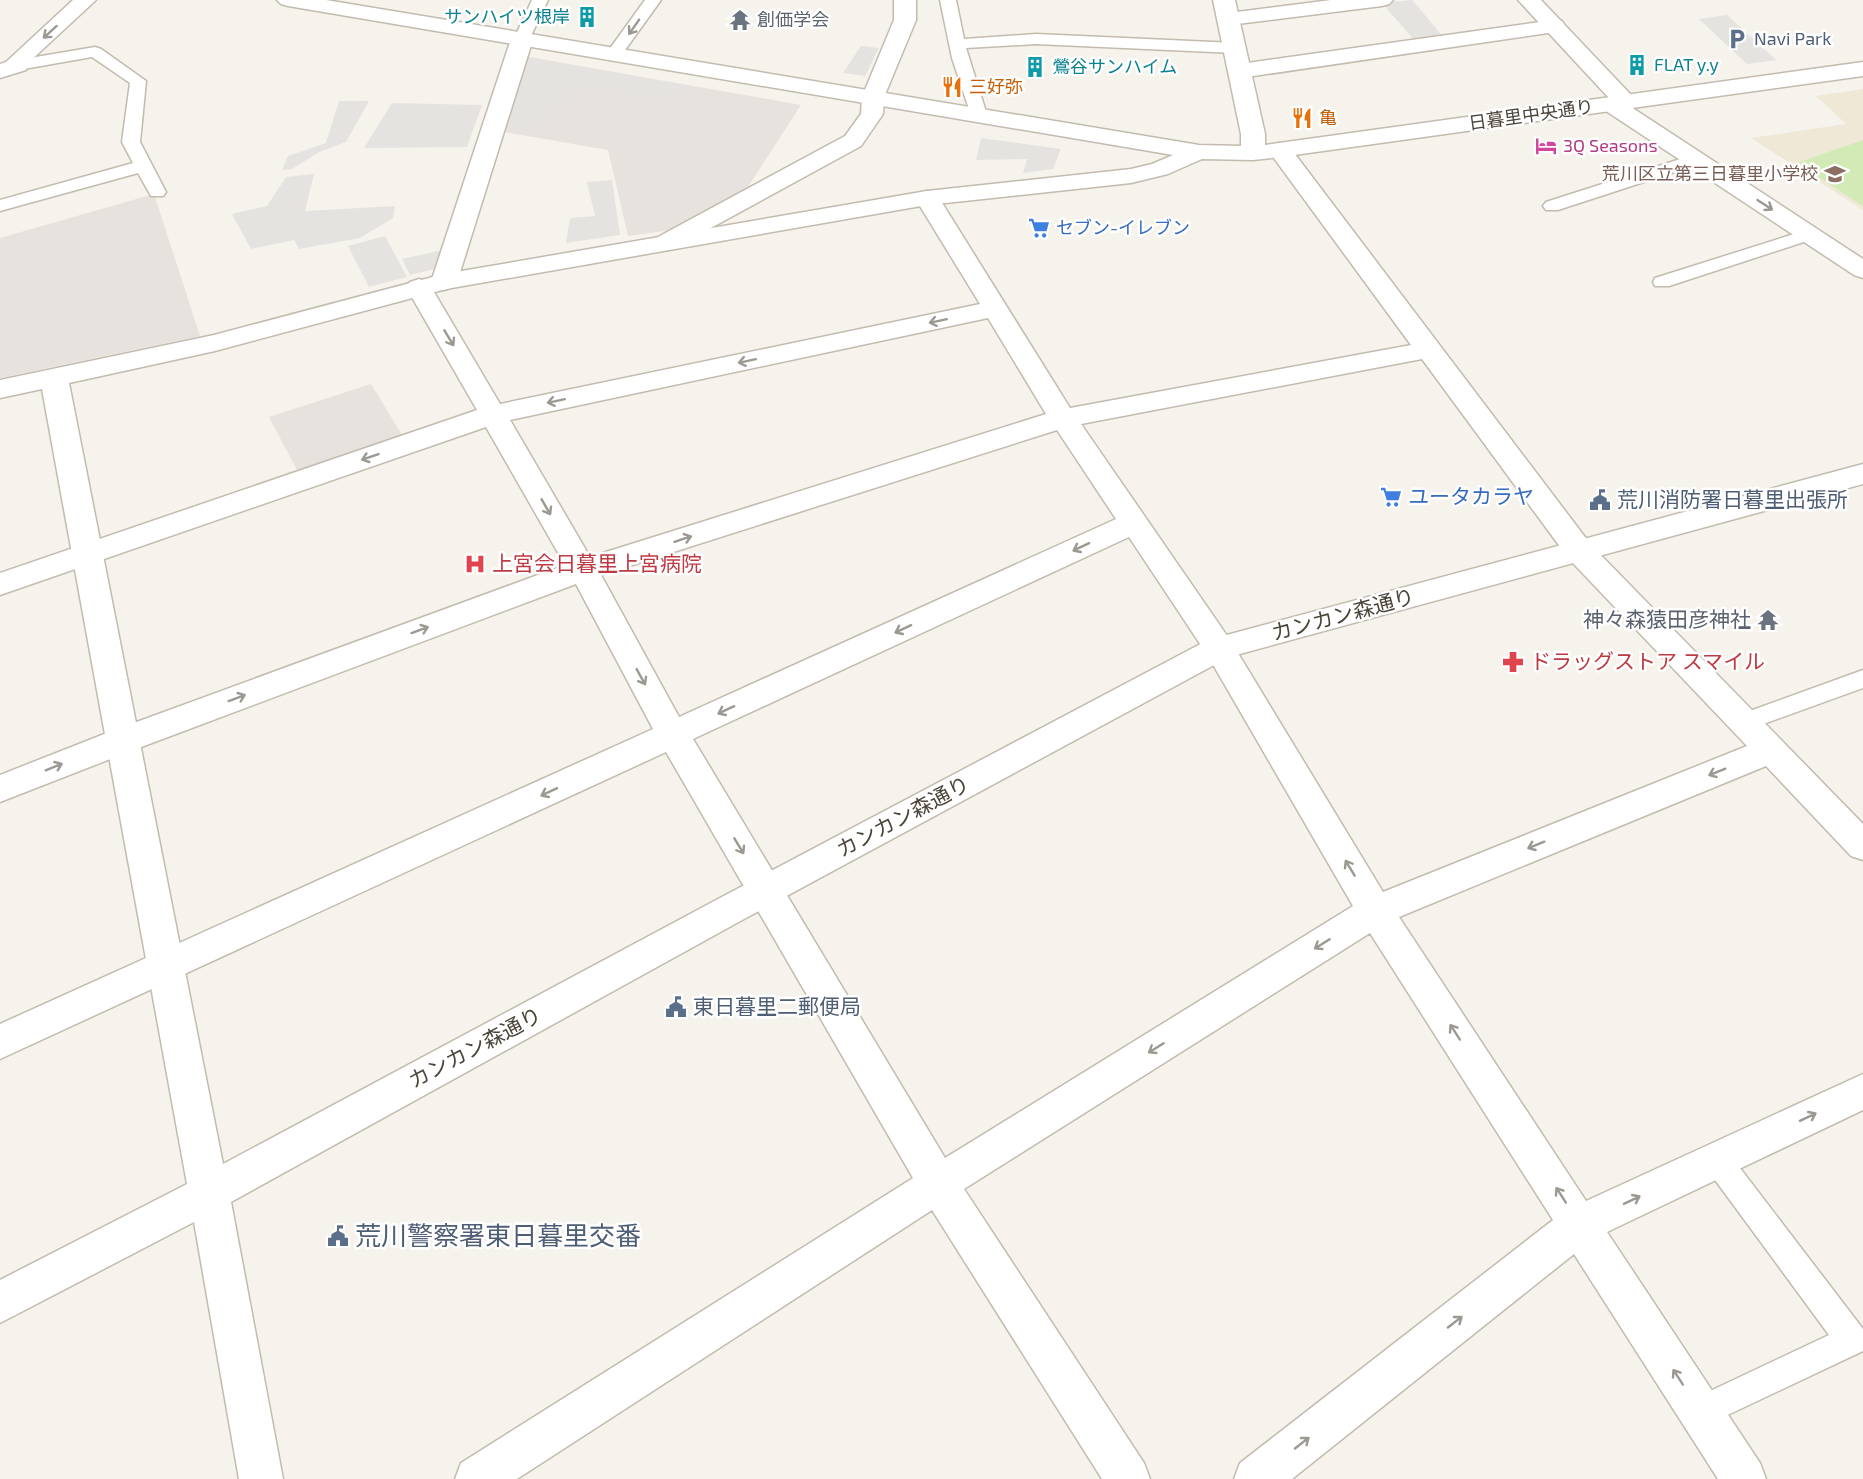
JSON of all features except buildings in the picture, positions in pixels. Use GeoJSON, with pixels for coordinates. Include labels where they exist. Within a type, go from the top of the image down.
{"type":"FeatureCollection","features":[{"type":"Feature","properties":{"kind":"street"},"geometry":{"type":"LineString","coordinates":[[9,68],[86,0]]}},
{"type":"Feature","properties":{"kind":"street","name":"日暮里中央通り"},"geometry":{"type":"LineString","coordinates":[[288,0],[1199,152],[1267,152],[1863,69]]}},
{"type":"Feature","properties":{"kind":"street"},"geometry":{"type":"LineString","coordinates":[[667,242],[853,141],[872,114],[873,97],[905,20],[905,0]]}},
{"type":"Feature","properties":{"kind":"street"},"geometry":{"type":"LineString","coordinates":[[1382,0],[1227,9],[1253,134],[1428,350],[1581,552],[1863,846]]}},
{"type":"Feature","properties":{"kind":"street"},"geometry":{"type":"LineString","coordinates":[[1529,0],[1554,26],[1618,103],[1696,159],[1863,270]]}},
{"type":"Feature","properties":{"kind":"street"},"geometry":{"type":"LineString","coordinates":[[1240,71],[1554,26]]}},
{"type":"Feature","properties":{"kind":"street"},"geometry":{"type":"LineString","coordinates":[[522,39],[432,285],[494,414],[673,735],[938,1184],[1128,1479]]}},
{"type":"Feature","properties":{"kind":"street"},"geometry":{"type":"LineString","coordinates":[[0,389],[215,343],[432,285],[927,198],[1131,176],[1161,169],[1199,152]]}},
{"type":"Feature","properties":{"kind":"street"},"geometry":{"type":"LineString","coordinates":[[927,198],[1063,418],[1219,648],[1375,911],[1744,1479]]}},
{"type":"Feature","properties":{"kind":"street"},"geometry":{"type":"LineString","coordinates":[[0,584],[494,414],[995,309]]}},
{"type":"Feature","properties":{"kind":"street"},"geometry":{"type":"LineString","coordinates":[[0,789],[124,740],[583,570],[1063,418],[1428,350]]}},
{"type":"Feature","properties":{"kind":"street"},"geometry":{"type":"LineString","coordinates":[[54,378],[124,740],[261,1479]]}},
{"type":"Feature","properties":{"kind":"street","name":"カンカン森通り"},"geometry":{"type":"LineString","coordinates":[[0,1302],[209,1193],[1219,648],[1863,474]]}},
{"type":"Feature","properties":{"kind":"street"},"geometry":{"type":"LineString","coordinates":[[0,1042],[1134,523]]}},
{"type":"Feature","properties":{"kind":"street"},"geometry":{"type":"LineString","coordinates":[[477,1479],[938,1184],[1375,911],[1771,750]]}},
{"type":"Feature","properties":{"kind":"street"},"geometry":{"type":"LineString","coordinates":[[1256,1479],[1580,1224],[1863,1091]]}},
{"type":"Feature","properties":{"kind":"lane"},"geometry":{"type":"LineString","coordinates":[[522,39],[540,0]]}},
{"type":"Feature","properties":{"kind":"lane"},"geometry":{"type":"LineString","coordinates":[[614,54],[653,0]]}},
{"type":"Feature","properties":{"kind":"lane"},"geometry":{"type":"LineString","coordinates":[[948,0],[957,44],[979,115]]}},
{"type":"Feature","properties":{"kind":"lane"},"geometry":{"type":"LineString","coordinates":[[957,44],[1036,39],[1235,48]]}},
{"type":"Feature","properties":{"kind":"lane"},"geometry":{"type":"LineString","coordinates":[[9,68],[95,52],[138,81],[131,142],[157,192]]}},
{"type":"Feature","properties":{"kind":"lane"},"geometry":{"type":"LineString","coordinates":[[1552,206],[1696,159]]}},
{"type":"Feature","properties":{"kind":"lane"},"geometry":{"type":"LineString","coordinates":[[0,206],[144,166]]}},
{"type":"Feature","properties":{"kind":"lane"},"geometry":{"type":"LineString","coordinates":[[1662,282],[1810,234]]}},
{"type":"Feature","properties":{"kind":"lane"},"geometry":{"type":"LineString","coordinates":[[1744,722],[1863,679]]}},
{"type":"Feature","properties":{"kind":"lane"},"geometry":{"type":"LineString","coordinates":[[1700,1412],[1852,1340],[1717,1160]]}},
{"type":"Feature","properties":{"kind":"shaded area"},"geometry":{"type":"Polygon","coordinates":[[[1412,0],[1445,39],[1416,42],[1382,3],[1412,0]]]}},
{"type":"Feature","properties":{"kind":"shaded area","name":"Navi Park"},"geometry":{"type":"Polygon","coordinates":[[[1727,15],[1776,60],[1747,64],[1699,19],[1727,15]]]}},
{"type":"Feature","properties":{"kind":"shaded area"},"geometry":{"type":"Polygon","coordinates":[[[861,46],[879,48],[865,76],[843,73],[861,46]]]}},
{"type":"Feature","properties":{"kind":"shaded area"},"geometry":{"type":"Polygon","coordinates":[[[524,56],[801,105],[748,187],[686,228],[628,236],[608,150],[498,131],[524,56]]]}},
{"type":"Feature","properties":{"kind":"shaded area"},"geometry":{"type":"Polygon","coordinates":[[[522,58],[694,87],[682,98],[587,83],[531,129],[499,129],[522,58]]]}},
{"type":"Feature","properties":{"kind":"shaded area","name":"荒川区立第三日暮里小学校"},"geometry":{"type":"Polygon","coordinates":[[[1863,89],[1863,210],[1751,138],[1846,124],[1816,96],[1863,89]]]}},
{"type":"Feature","properties":{"kind":"shaded area"},"geometry":{"type":"Polygon","coordinates":[[[339,101],[369,101],[346,142],[319,152],[292,169],[282,170],[288,156],[326,143],[339,101]]]}},
{"type":"Feature","properties":{"kind":"shaded area"},"geometry":{"type":"Polygon","coordinates":[[[392,103],[482,105],[467,147],[364,148],[392,103]]]}},
{"type":"Feature","properties":{"kind":"shaded area"},"geometry":{"type":"Polygon","coordinates":[[[981,138],[1061,149],[1053,169],[1023,173],[1027,159],[976,160],[981,138]]]}},
{"type":"Feature","properties":{"kind":"shaded area"},"geometry":{"type":"Polygon","coordinates":[[[314,174],[305,211],[395,206],[393,218],[360,238],[299,249],[294,240],[251,249],[232,214],[267,206],[286,177],[314,174]]]}},
{"type":"Feature","properties":{"kind":"shaded area"},"geometry":{"type":"Polygon","coordinates":[[[612,180],[620,235],[566,243],[570,218],[595,216],[587,182],[612,180]]]}},
{"type":"Feature","properties":{"kind":"shaded area"},"geometry":{"type":"Polygon","coordinates":[[[154,194],[200,336],[0,378],[0,238],[154,194]]]}},
{"type":"Feature","properties":{"kind":"shaded area"},"geometry":{"type":"Polygon","coordinates":[[[385,236],[407,277],[369,287],[348,246],[385,236]]]}},
{"type":"Feature","properties":{"kind":"shaded area"},"geometry":{"type":"Polygon","coordinates":[[[443,250],[442,267],[410,275],[402,259],[443,250]]]}},
{"type":"Feature","properties":{"kind":"shaded area"},"geometry":{"type":"Polygon","coordinates":[[[371,384],[402,435],[297,470],[269,417],[371,384]]]}},
{"type":"Feature","properties":{"kind":"green space"},"geometry":{"type":"Polygon","coordinates":[[[1863,140],[1863,206],[1797,163],[1863,140]]]}},
{"type":"Feature","properties":{"kind":"place","name":"サンハイツ根岸"},"geometry":{"type":"Point","coordinates":[587,17]}},
{"type":"Feature","properties":{"kind":"place","name":"創価学会"},"geometry":{"type":"Point","coordinates":[740,20]}},
{"type":"Feature","properties":{"kind":"place","name":"Navi Park"},"geometry":{"type":"Point","coordinates":[1737,39]}},
{"type":"Feature","properties":{"kind":"place","name":"FLAT y.y"},"geometry":{"type":"Point","coordinates":[1637,65]}},
{"type":"Feature","properties":{"kind":"place","name":"鶯谷サンハイム"},"geometry":{"type":"Point","coordinates":[1035,67]}},
{"type":"Feature","properties":{"kind":"place","name":"三好弥"},"geometry":{"type":"Point","coordinates":[952,87]}},
{"type":"Feature","properties":{"kind":"place","name":"亀"},"geometry":{"type":"Point","coordinates":[1302,118]}},
{"type":"Feature","properties":{"kind":"place","name":"3Q Seasons"},"geometry":{"type":"Point","coordinates":[1546,146]}},
{"type":"Feature","properties":{"kind":"place","name":"荒川区立第三日暮里小学校"},"geometry":{"type":"Point","coordinates":[1835,174]}},
{"type":"Feature","properties":{"kind":"place","name":"セブン-イレブン"},"geometry":{"type":"Point","coordinates":[1039,228]}},
{"type":"Feature","properties":{"kind":"place","name":"ユータカラヤ"},"geometry":{"type":"Point","coordinates":[1391,497]}},
{"type":"Feature","properties":{"kind":"place","name":"荒川消防署日暮里出張所"},"geometry":{"type":"Point","coordinates":[1600,500]}},
{"type":"Feature","properties":{"kind":"place","name":"上宮会日暮里上宮病院"},"geometry":{"type":"Point","coordinates":[475,564]}},
{"type":"Feature","properties":{"kind":"place","name":"神々森猿田彦神社"},"geometry":{"type":"Point","coordinates":[1768,620]}},
{"type":"Feature","properties":{"kind":"place","name":"ドラッグストア スマイル"},"geometry":{"type":"Point","coordinates":[1513,662]}},
{"type":"Feature","properties":{"kind":"place","name":"東日暮里二郵便局"},"geometry":{"type":"Point","coordinates":[676,1007]}},
{"type":"Feature","properties":{"kind":"place","name":"荒川警察署東日暮里交番"},"geometry":{"type":"Point","coordinates":[338,1236]}}]}
